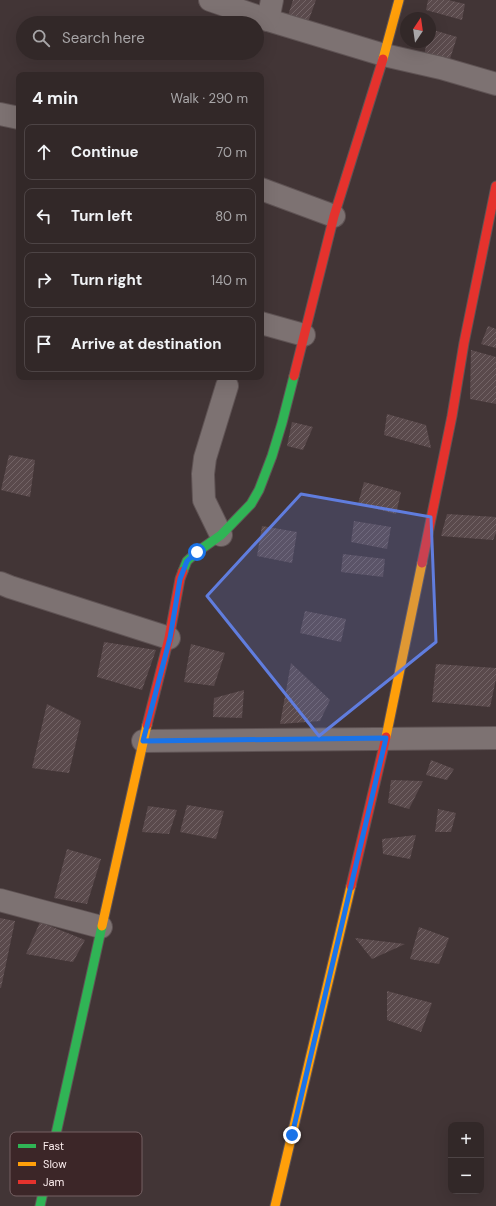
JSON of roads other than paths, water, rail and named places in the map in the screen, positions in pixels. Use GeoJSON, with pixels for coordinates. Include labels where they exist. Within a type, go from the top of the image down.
{"type":"FeatureCollection","features":[{"type":"Feature","properties":{"kind":"street"},"geometry":{"type":"LineString","coordinates":[[210,0],[270,10],[384,55],[441,68],[496,84]]}},
{"type":"Feature","properties":{"kind":"street"},"geometry":{"type":"LineString","coordinates":[[56,1132],[143,741],[170,638],[180,579],[187,561],[221,535],[251,504],[259,490],[276,443],[334,216],[384,55],[398,0]]}},
{"type":"Feature","properties":{"kind":"street"},"geometry":{"type":"LineString","coordinates":[[0,114],[16,117]]}},
{"type":"Feature","properties":{"kind":"street"},"geometry":{"type":"LineString","coordinates":[[275,1206],[386,738],[438,493],[464,343],[496,186]]}},
{"type":"Feature","properties":{"kind":"street"},"geometry":{"type":"LineString","coordinates":[[264,190],[334,216]]}},
{"type":"Feature","properties":{"kind":"street"},"geometry":{"type":"LineString","coordinates":[[264,324],[304,335]]}},
{"type":"Feature","properties":{"kind":"street"},"geometry":{"type":"LineString","coordinates":[[221,535],[204,500],[202,479],[205,458],[226,386]]}},
{"type":"Feature","properties":{"kind":"street"},"geometry":{"type":"LineString","coordinates":[[0,583],[170,638]]}},
{"type":"Feature","properties":{"kind":"street"},"geometry":{"type":"LineString","coordinates":[[143,741],[496,738]]}},
{"type":"Feature","properties":{"kind":"street"},"geometry":{"type":"LineString","coordinates":[[0,900],[102,927]]}},
{"type":"Feature","properties":{"kind":"street"},"geometry":{"type":"LineString","coordinates":[[40,1206],[42,1196]]}}]}
